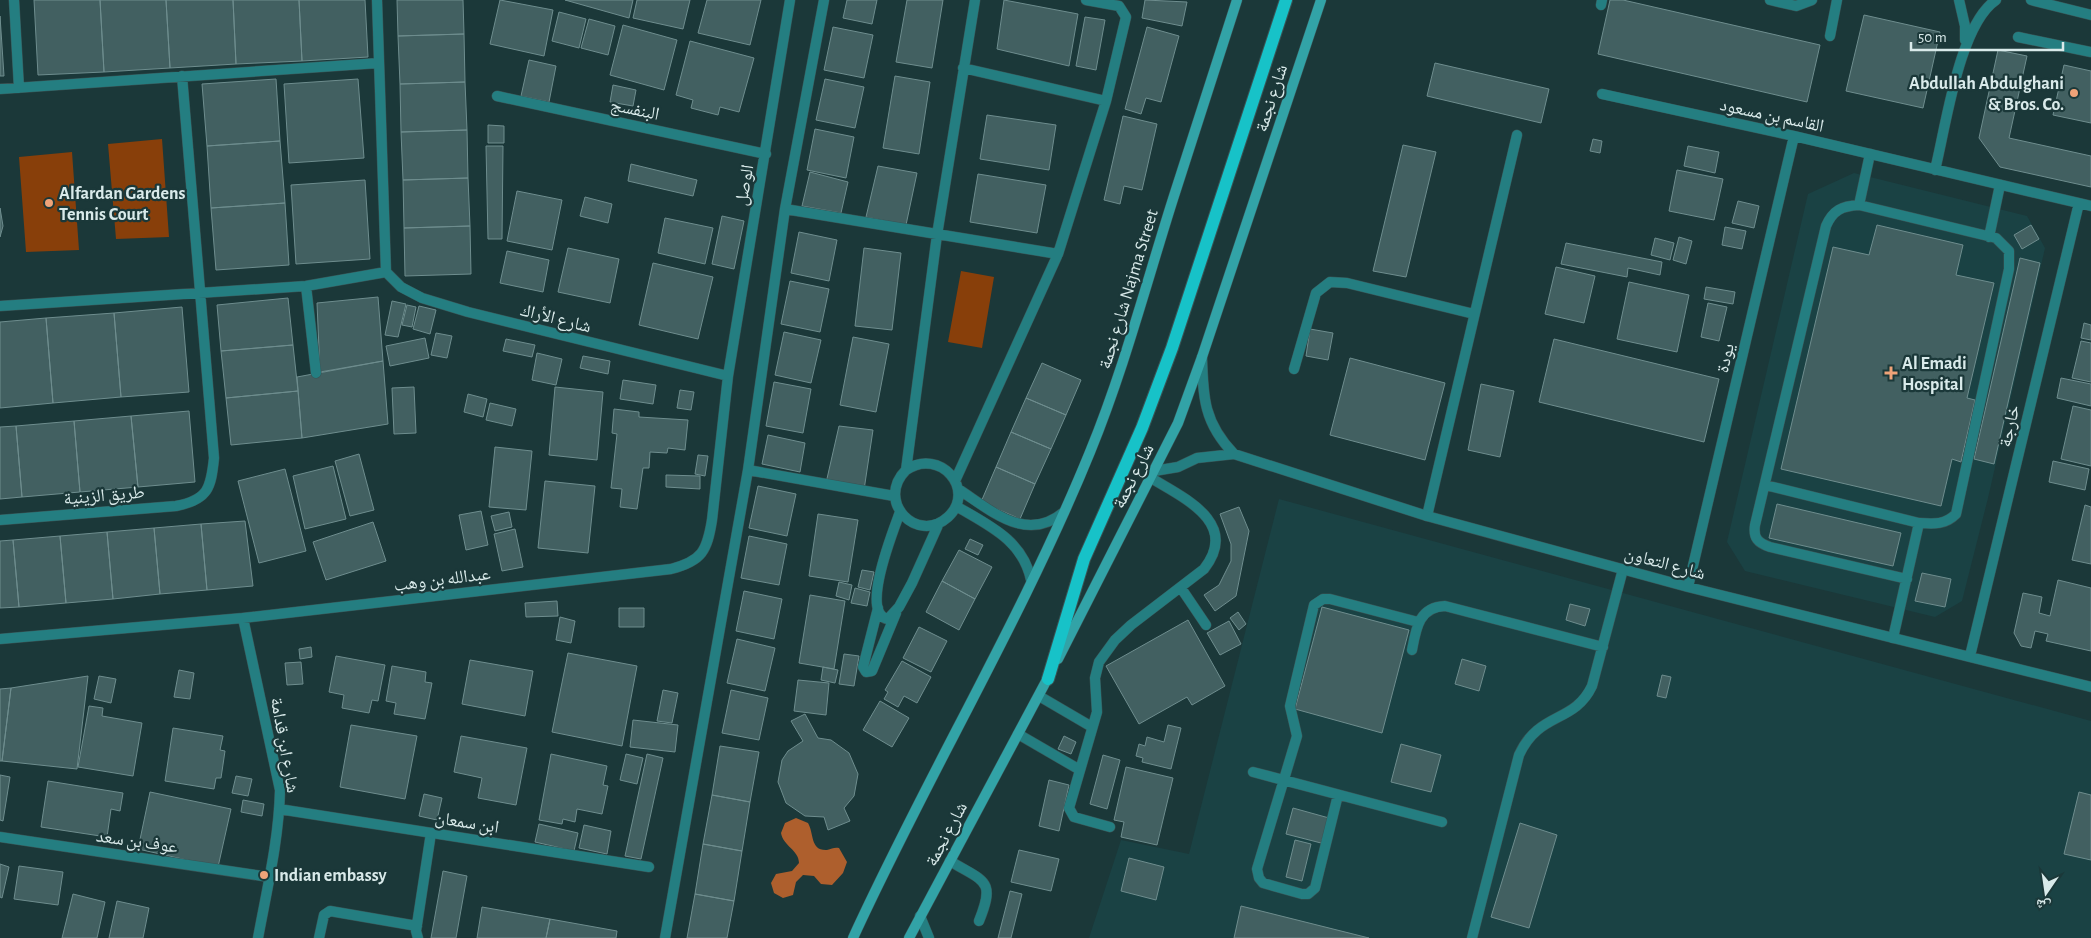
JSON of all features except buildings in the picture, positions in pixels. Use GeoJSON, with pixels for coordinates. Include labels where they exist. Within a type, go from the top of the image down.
{"type":"FeatureCollection","features":[{"type":"Feature","properties":{"kind":"main road","name":"شارع نجمة Najma Street"},"geometry":{"type":"LineString","coordinates":[[1031,580],[1064,512],[1118,381],[1173,198],[1238,0]]}},
{"type":"Feature","properties":{"kind":"main road"},"geometry":{"type":"LineString","coordinates":[[1048,679],[1084,559],[1142,428],[1172,348],[1286,0]]}},
{"type":"Feature","properties":{"kind":"main road","name":"شارع نجمة"},"geometry":{"type":"LineString","coordinates":[[909,938],[1048,679],[1178,423],[1202,357],[1321,0]]}},
{"type":"Feature","properties":{"kind":"main road"},"geometry":{"type":"LineString","coordinates":[[853,938],[890,858],[974,697],[1031,580]]}},
{"type":"Feature","properties":{"kind":"street"},"geometry":{"type":"LineString","coordinates":[[14,0],[19,88]]}},
{"type":"Feature","properties":{"kind":"street"},"geometry":{"type":"LineString","coordinates":[[0,306],[306,286],[386,272],[378,0]]}},
{"type":"Feature","properties":{"kind":"street","name":"الوصل"},"geometry":{"type":"LineString","coordinates":[[728,376],[790,0]]}},
{"type":"Feature","properties":{"kind":"street"},"geometry":{"type":"LineString","coordinates":[[666,938],[748,470],[785,209],[824,0]]}},
{"type":"Feature","properties":{"kind":"street"},"geometry":{"type":"LineString","coordinates":[[906,470],[937,235],[975,0]]}},
{"type":"Feature","properties":{"kind":"street"},"geometry":{"type":"LineString","coordinates":[[1064,512],[1052,521],[1038,526],[1017,524],[956,485],[945,468],[929,463],[913,465],[906,470],[896,484],[894,496],[900,512],[917,524],[928,526],[939,523],[952,513],[956,506],[956,485],[1058,254],[1106,101],[1126,17],[1119,6],[1086,0]]}},
{"type":"Feature","properties":{"kind":"street"},"geometry":{"type":"LineString","coordinates":[[1770,0],[1796,6],[1812,0]]}},
{"type":"Feature","properties":{"kind":"street"},"geometry":{"type":"LineString","coordinates":[[1830,36],[1837,0]]}},
{"type":"Feature","properties":{"kind":"street"},"geometry":{"type":"LineString","coordinates":[[1935,170],[1965,46],[1965,26],[1959,0]]}},
{"type":"Feature","properties":{"kind":"street"},"geometry":{"type":"LineString","coordinates":[[1965,46],[1981,15],[1996,0]]}},
{"type":"Feature","properties":{"kind":"street"},"geometry":{"type":"LineString","coordinates":[[2031,0],[2091,15]]}},
{"type":"Feature","properties":{"kind":"street"},"geometry":{"type":"LineString","coordinates":[[2018,37],[2091,52]]}},
{"type":"Feature","properties":{"kind":"street"},"geometry":{"type":"LineString","coordinates":[[0,89],[379,63]]}},
{"type":"Feature","properties":{"kind":"street"},"geometry":{"type":"LineString","coordinates":[[963,68],[1106,101]]}},
{"type":"Feature","properties":{"kind":"street"},"geometry":{"type":"LineString","coordinates":[[182,76],[200,293]]}},
{"type":"Feature","properties":{"kind":"street","name":"القاسم بن مسعود"},"geometry":{"type":"LineString","coordinates":[[1602,94],[1794,136],[2091,206]]}},
{"type":"Feature","properties":{"kind":"street","name":"البنفسج"},"geometry":{"type":"LineString","coordinates":[[497,96],[766,154]]}},
{"type":"Feature","properties":{"kind":"street"},"geometry":{"type":"LineString","coordinates":[[1427,516],[1517,135]]}},
{"type":"Feature","properties":{"kind":"street","name":"يودة"},"geometry":{"type":"LineString","coordinates":[[1688,587],[1794,136]]}},
{"type":"Feature","properties":{"kind":"street"},"geometry":{"type":"LineString","coordinates":[[1859,205],[1870,154]]}},
{"type":"Feature","properties":{"kind":"street"},"geometry":{"type":"LineString","coordinates":[[1989,237],[2000,185]]}},
{"type":"Feature","properties":{"kind":"street","name":"خارجة"},"geometry":{"type":"LineString","coordinates":[[1970,656],[2078,203]]}},
{"type":"Feature","properties":{"kind":"street"},"geometry":{"type":"LineString","coordinates":[[1764,485],[1919,524],[1941,524],[1950,520],[1956,514],[2009,269],[2010,251],[2006,245],[1996,238],[1859,205],[1844,206],[1830,218],[1826,226],[1764,485],[1754,530],[1755,536],[1763,544],[1907,579]]}},
{"type":"Feature","properties":{"kind":"street"},"geometry":{"type":"LineString","coordinates":[[785,209],[1058,254]]}},
{"type":"Feature","properties":{"kind":"street","name":"شارع الأراك"},"geometry":{"type":"LineString","coordinates":[[386,272],[401,287],[422,298],[459,310],[728,376]]}},
{"type":"Feature","properties":{"kind":"street"},"geometry":{"type":"LineString","coordinates":[[1294,369],[1316,293],[1330,282],[1348,282],[1474,314]]}},
{"type":"Feature","properties":{"kind":"street"},"geometry":{"type":"LineString","coordinates":[[306,286],[316,373]]}},
{"type":"Feature","properties":{"kind":"street","name":"طريق الزينية"},"geometry":{"type":"LineString","coordinates":[[0,520],[176,506],[193,502],[207,493],[212,476],[214,458],[200,293]]}},
{"type":"Feature","properties":{"kind":"street"},"geometry":{"type":"LineString","coordinates":[[1202,357],[1206,408],[1221,440],[1234,454]]}},
{"type":"Feature","properties":{"kind":"street","name":"عبدالله بن وهب"},"geometry":{"type":"LineString","coordinates":[[0,639],[243,618],[671,569],[689,565],[702,554],[709,538],[728,376]]}},
{"type":"Feature","properties":{"kind":"street","name":"شارع التعاون"},"geometry":{"type":"LineString","coordinates":[[1153,474],[1178,467],[1198,458],[1234,454],[1427,516],[1688,587],[2091,687]]}},
{"type":"Feature","properties":{"kind":"street"},"geometry":{"type":"LineString","coordinates":[[748,470],[894,496]]}},
{"type":"Feature","properties":{"kind":"street"},"geometry":{"type":"LineString","coordinates":[[1110,827],[1078,819],[1071,813],[1069,808],[1098,704],[1095,678],[1099,662],[1115,640],[1131,625],[1204,569],[1211,560],[1215,544],[1214,528],[1200,510],[1153,474]]}},
{"type":"Feature","properties":{"kind":"street"},"geometry":{"type":"LineString","coordinates":[[956,506],[1012,543],[1025,560],[1031,580]]}},
{"type":"Feature","properties":{"kind":"street"},"geometry":{"type":"LineString","coordinates":[[899,607],[888,619],[879,616],[879,576],[900,512]]}},
{"type":"Feature","properties":{"kind":"street"},"geometry":{"type":"LineString","coordinates":[[878,607],[863,667],[868,672],[874,668],[899,607],[939,523]]}},
{"type":"Feature","properties":{"kind":"street"},"geometry":{"type":"LineString","coordinates":[[1893,638],[1919,524]]}},
{"type":"Feature","properties":{"kind":"street"},"geometry":{"type":"LineString","coordinates":[[1472,938],[1519,755],[1530,735],[1539,727],[1571,712],[1588,696],[1623,569]]}},
{"type":"Feature","properties":{"kind":"street"},"geometry":{"type":"LineString","coordinates":[[1181,588],[1206,625]]}},
{"type":"Feature","properties":{"kind":"street"},"geometry":{"type":"LineString","coordinates":[[1338,795],[1315,888],[1308,894],[1302,894],[1269,886],[1259,878],[1258,869],[1297,736],[1290,706],[1314,605],[1323,599],[1330,599],[1418,622]]}},
{"type":"Feature","properties":{"kind":"street"},"geometry":{"type":"LineString","coordinates":[[1412,650],[1418,622],[1430,610],[1445,606],[1603,647]]}},
{"type":"Feature","properties":{"kind":"street","name":"شارع ابن قدامة"},"geometry":{"type":"LineString","coordinates":[[243,618],[280,790],[270,877],[258,938]]}},
{"type":"Feature","properties":{"kind":"street"},"geometry":{"type":"LineString","coordinates":[[1039,696],[1092,728]]}},
{"type":"Feature","properties":{"kind":"street"},"geometry":{"type":"LineString","coordinates":[[1018,734],[1080,770]]}},
{"type":"Feature","properties":{"kind":"street"},"geometry":{"type":"LineString","coordinates":[[1253,772],[1442,822]]}},
{"type":"Feature","properties":{"kind":"street","name":"ابن سمعان"},"geometry":{"type":"LineString","coordinates":[[279,809],[649,867]]}},
{"type":"Feature","properties":{"kind":"street"},"geometry":{"type":"LineString","coordinates":[[418,938],[417,926],[431,833]]}},
{"type":"Feature","properties":{"kind":"street","name":"عوف بن سعد"},"geometry":{"type":"LineString","coordinates":[[0,837],[270,877]]}},
{"type":"Feature","properties":{"kind":"street"},"geometry":{"type":"LineString","coordinates":[[950,861],[982,882],[986,888],[988,899],[979,921]]}},
{"type":"Feature","properties":{"kind":"street"},"geometry":{"type":"LineString","coordinates":[[319,938],[324,915],[330,911],[417,926]]}},
{"type":"Feature","properties":{"kind":"street"},"geometry":{"type":"LineString","coordinates":[[920,916],[927,937]]}},
{"type":"Feature","properties":{"kind":"shaded area","name":"Alfardan Gardens Tennis Court"},"geometry":{"type":"Polygon","coordinates":[[[162,139],[169,237],[116,239],[108,144],[162,139]]]}},
{"type":"Feature","properties":{"kind":"shaded area","name":"Alfardan Gardens Tennis Court"},"geometry":{"type":"Polygon","coordinates":[[[72,152],[79,250],[26,252],[19,157],[72,152]]]}},
{"type":"Feature","properties":{"kind":"shaded area","name":"Al Emadi Hospital"},"geometry":{"type":"Polygon","coordinates":[[[1854,173],[2027,216],[2045,248],[1988,498],[1962,601],[1935,617],[1745,571],[1727,542],[1808,194],[1854,173]]]}},
{"type":"Feature","properties":{"kind":"shaded area"},"geometry":{"type":"Polygon","coordinates":[[[961,271],[994,277],[982,348],[948,342],[961,271]]]}},
{"type":"Feature","properties":{"kind":"shaded area"},"geometry":{"type":"Polygon","coordinates":[[[1279,499],[2091,721],[2091,938],[1089,938],[1121,840],[1189,854],[1279,499]]]}},
{"type":"Feature","properties":{"kind":"shaded area"},"geometry":{"type":"Polygon","coordinates":[[[796,818],[808,823],[813,841],[818,848],[827,850],[839,848],[847,862],[843,873],[832,885],[821,884],[814,876],[803,875],[796,882],[793,895],[783,898],[774,893],[771,883],[776,874],[792,871],[799,863],[796,855],[781,833],[785,823],[796,818]]]}},
{"type":"Feature","properties":{"kind":"place","name":"Abdullah Abdulghani & Bros. Co."},"geometry":{"type":"Point","coordinates":[2074,93]}},
{"type":"Feature","properties":{"kind":"place","name":"Alfardan Gardens Tennis Court"},"geometry":{"type":"Point","coordinates":[49,203]}},
{"type":"Feature","properties":{"kind":"place","name":"Al Emadi Hospital"},"geometry":{"type":"Point","coordinates":[1891,373]}},
{"type":"Feature","properties":{"kind":"place","name":"Indian embassy"},"geometry":{"type":"Point","coordinates":[264,875]}}]}
